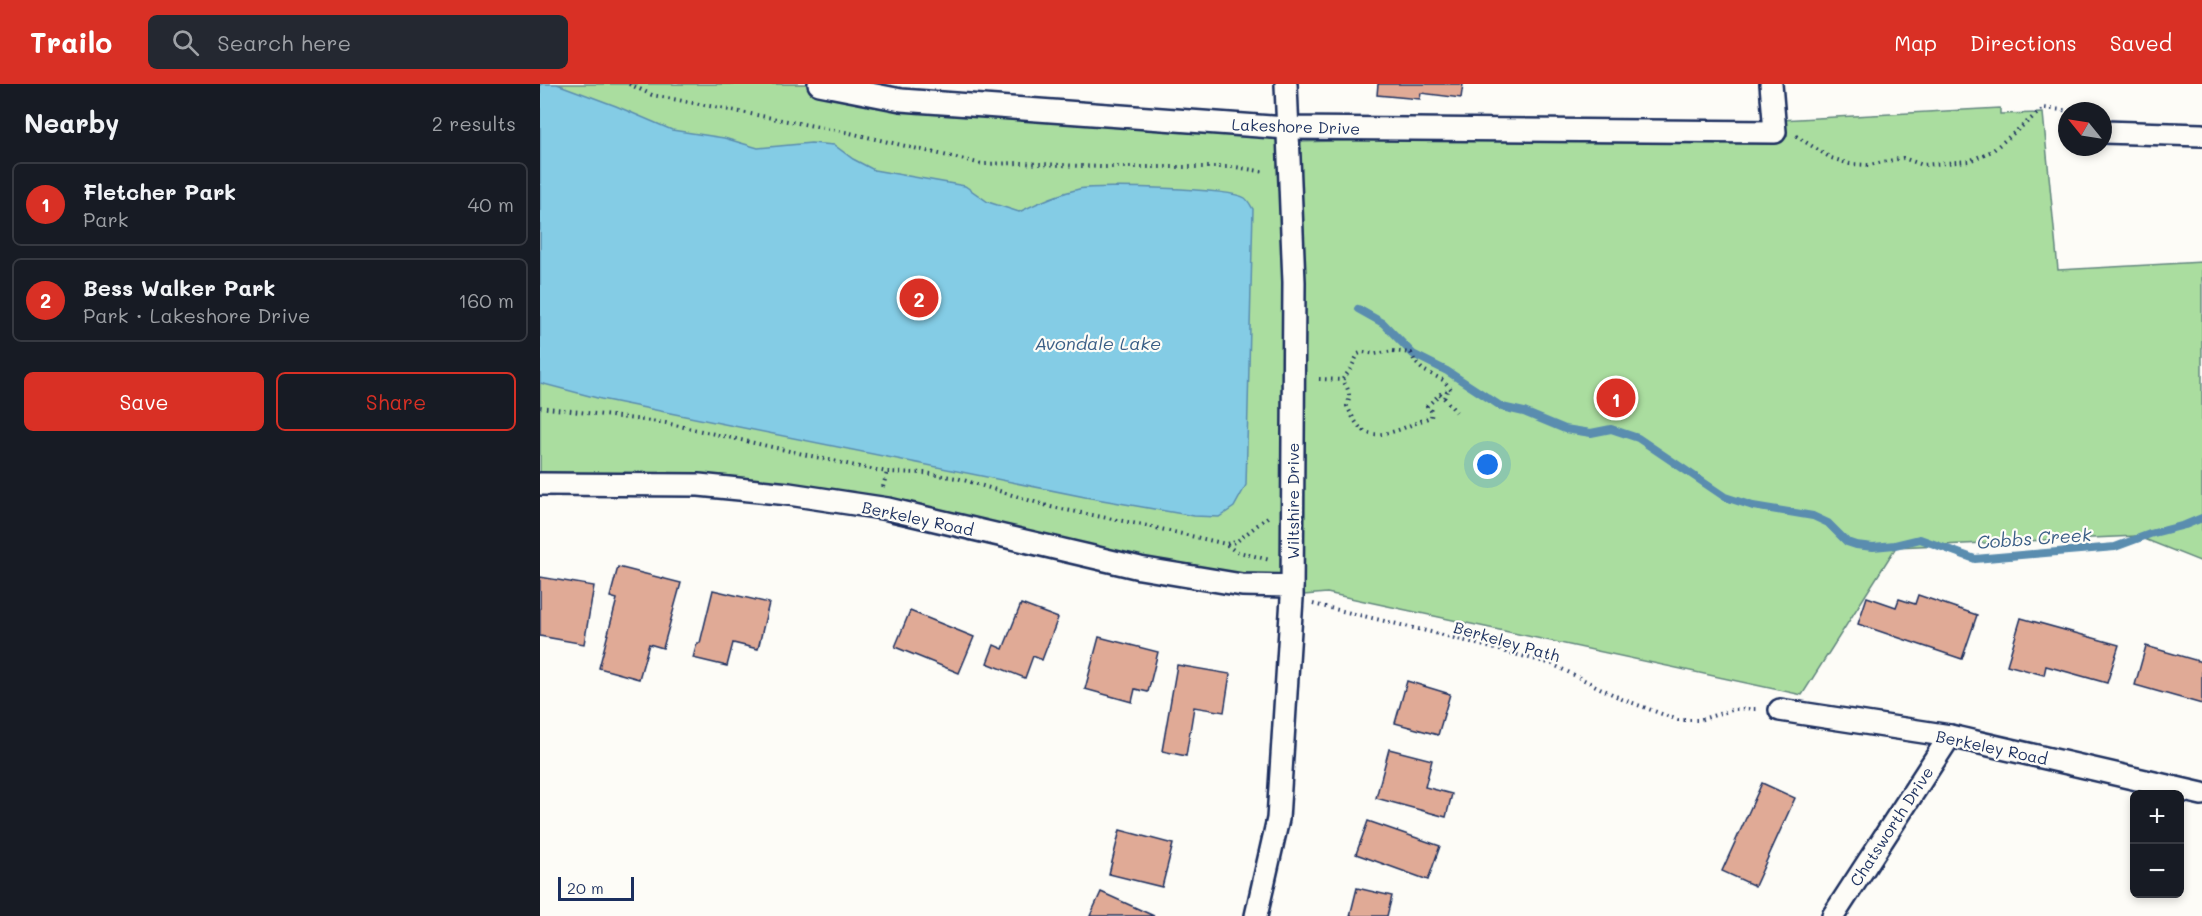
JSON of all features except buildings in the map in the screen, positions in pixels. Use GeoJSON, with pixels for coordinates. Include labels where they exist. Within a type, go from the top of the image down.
{"type":"FeatureCollection","features":[{"type":"Feature","properties":{"kind":"street","name":"Lakeshore Drive"},"geometry":{"type":"LineString","coordinates":[[819,84],[901,100],[1286,128],[1775,132]]}},
{"type":"Feature","properties":{"kind":"street","name":"Wiltshire Drive"},"geometry":{"type":"LineString","coordinates":[[1256,916],[1278,819],[1292,592],[1294,282],[1286,84]]}},
{"type":"Feature","properties":{"kind":"street"},"geometry":{"type":"LineString","coordinates":[[1771,84],[1775,132]]}},
{"type":"Feature","properties":{"kind":"street"},"geometry":{"type":"LineString","coordinates":[[2112,132],[2202,135]]}},
{"type":"Feature","properties":{"kind":"street","name":"Berkeley Road"},"geometry":{"type":"LineString","coordinates":[[540,484],[699,485],[789,494],[888,509],[1140,568],[1292,592]]}},
{"type":"Feature","properties":{"kind":"street","name":"Berkeley Road"},"geometry":{"type":"LineString","coordinates":[[1780,710],[1950,736],[2202,794]]}},
{"type":"Feature","properties":{"kind":"street","name":"Chatsworth Drive"},"geometry":{"type":"LineString","coordinates":[[1833,916],[1950,736]]}},
{"type":"Feature","properties":{"kind":"path"},"geometry":{"type":"LineString","coordinates":[[629,84],[652,95],[850,133],[982,164],[1235,167],[1288,175]]}},
{"type":"Feature","properties":{"kind":"path"},"geometry":{"type":"LineString","coordinates":[[1775,132],[1783,128],[1787,129],[1831,158],[1850,164],[1869,165],[1903,158],[1923,165],[1969,160],[1992,151],[2044,108],[2058,110]]}},
{"type":"Feature","properties":{"kind":"path"},"geometry":{"type":"LineString","coordinates":[[1342,380],[1358,354],[1407,351],[1423,370],[1443,380],[1451,388],[1444,398]]}},
{"type":"Feature","properties":{"kind":"path"},"geometry":{"type":"LineString","coordinates":[[1319,379],[1342,380]]}},
{"type":"Feature","properties":{"kind":"path"},"geometry":{"type":"LineString","coordinates":[[1342,380],[1348,390],[1347,406],[1361,429],[1380,436],[1431,417],[1432,412],[1427,406],[1440,394],[1456,412]]}},
{"type":"Feature","properties":{"kind":"path"},"geometry":{"type":"LineString","coordinates":[[540,407],[666,423],[887,472],[924,473],[957,478],[1051,507],[1226,544],[1236,542],[1272,514],[1292,508]]}},
{"type":"Feature","properties":{"kind":"path"},"geometry":{"type":"LineString","coordinates":[[1226,544],[1235,551],[1270,560]]}},
{"type":"Feature","properties":{"kind":"path","name":"Berkeley Path"},"geometry":{"type":"LineString","coordinates":[[1292,592],[1552,664],[1622,699],[1678,720],[1699,720],[1735,709],[1780,710]]}},
{"type":"Feature","properties":{"kind":"green space"},"geometry":{"type":"Polygon","coordinates":[[[540,84],[855,84],[1300,142],[1464,137],[2000,108],[2000,114],[2043,113],[2058,270],[2202,262],[2202,562],[2137,536],[1896,547],[1802,695],[1327,593],[1292,596],[813,495],[540,489],[540,84]]]}},
{"type":"Feature","properties":{"kind":"water","name":"Avondale Lake"},"geometry":{"type":"Polygon","coordinates":[[[540,84],[557,84],[672,130],[724,138],[758,148],[811,143],[834,145],[853,159],[874,170],[965,186],[988,202],[1019,212],[1063,193],[1092,188],[1137,187],[1191,190],[1245,198],[1253,209],[1246,485],[1234,507],[1219,517],[1194,516],[1085,497],[601,399],[540,383],[540,84]]]}},
{"type":"Feature","properties":{"kind":"waterway","name":"Cobbs Creek"},"geometry":{"type":"LineString","coordinates":[[1358,309],[1383,323],[1413,354],[1447,371],[1502,407],[1524,412],[1565,429],[1591,433],[1611,429],[1638,438],[1725,497],[1753,506],[1813,516],[1828,523],[1847,542],[1856,545],[1873,547],[1895,545],[1920,539],[1975,559],[2115,547],[2202,518]]}},
{"type":"Feature","properties":{"kind":"place","name":"Bess Walker Park"},"geometry":{"type":"Point","coordinates":[919,298]}},
{"type":"Feature","properties":{"kind":"place","name":"Fletcher Park"},"geometry":{"type":"Point","coordinates":[1616,398]}}]}
